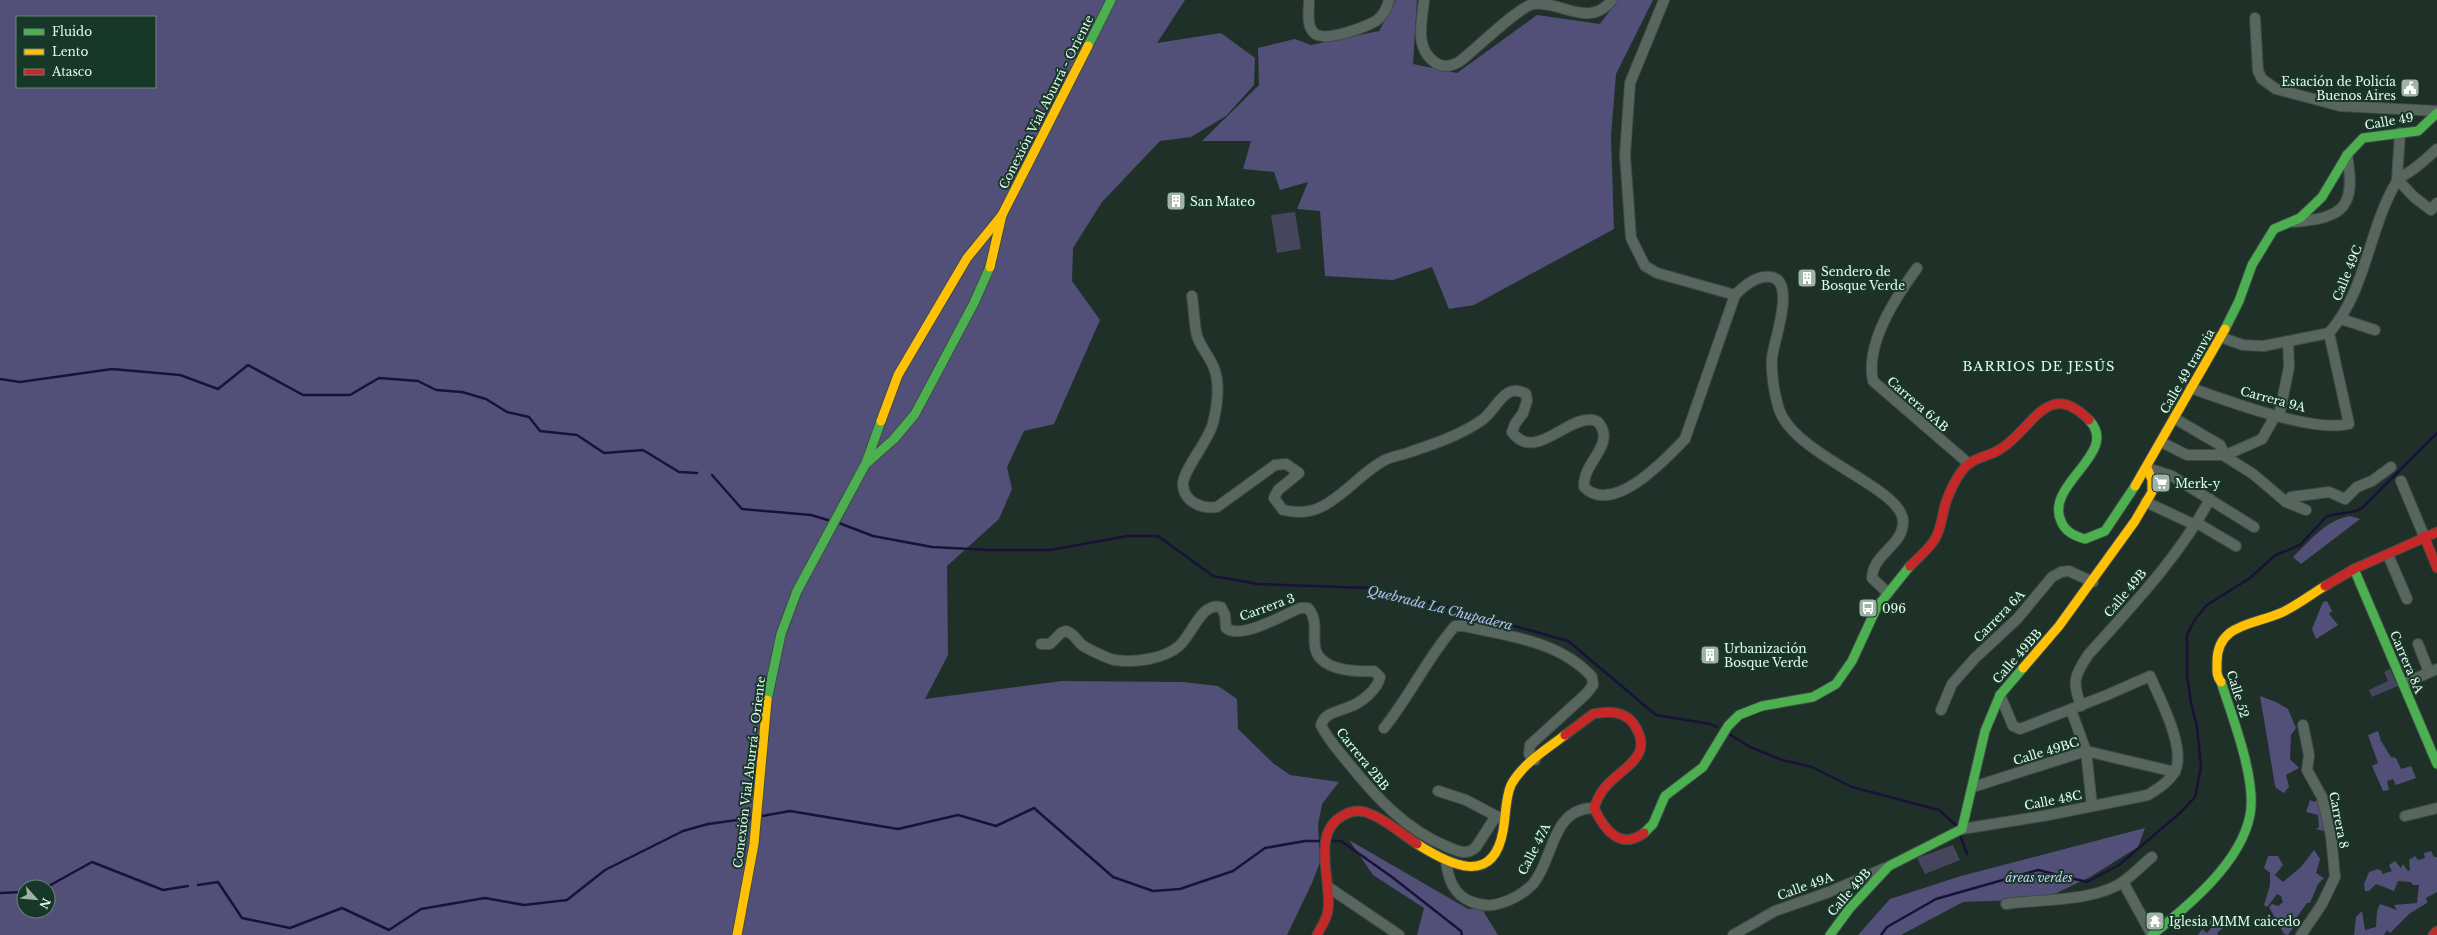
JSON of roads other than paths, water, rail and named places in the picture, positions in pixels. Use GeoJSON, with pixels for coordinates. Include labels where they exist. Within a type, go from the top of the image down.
{"type":"FeatureCollection","features":[{"type":"Feature","properties":{"kind":"main road","name":"Conexión Vial Aburrá - Oriente"},"geometry":{"type":"LineString","coordinates":[[737,935],[754,844],[767,702],[781,634],[800,585],[864,467],[887,410],[898,375],[967,258],[975,246],[1003,213],[1039,145],[1111,0]]}},
{"type":"Feature","properties":{"kind":"main road","name":"Calle 49"},"geometry":{"type":"LineString","coordinates":[[2286,223],[2300,218],[2322,198],[2348,155],[2363,138],[2418,131],[2437,112]]}},
{"type":"Feature","properties":{"kind":"main road","name":"Conexión Vial Aburrá - Oriente"},"geometry":{"type":"LineString","coordinates":[[864,467],[894,439],[907,424],[974,303],[981,270],[992,254],[1003,213]]}},
{"type":"Feature","properties":{"kind":"main road","name":"Calle 49 tranvia"},"geometry":{"type":"LineString","coordinates":[[1968,463],[2002,448],[2035,413],[2048,406],[2058,404],[2074,407],[2090,419],[2095,428],[2095,449],[2088,462],[2060,494],[2057,506],[2058,518],[2069,532],[2085,539],[2105,531],[2147,468],[2220,337],[2239,301],[2252,265],[2259,253],[2274,229],[2286,223]]}},
{"type":"Feature","properties":{"kind":"main road"},"geometry":{"type":"LineString","coordinates":[[975,246],[992,254]]}},
{"type":"Feature","properties":{"kind":"main road"},"geometry":{"type":"LineString","coordinates":[[967,258],[981,270]]}},
{"type":"Feature","properties":{"kind":"main road"},"geometry":{"type":"LineString","coordinates":[[887,410],[898,415],[907,424]]}},
{"type":"Feature","properties":{"kind":"main road"},"geometry":{"type":"LineString","coordinates":[[881,422],[885,430],[894,439]]}},
{"type":"Feature","properties":{"kind":"main road"},"geometry":{"type":"LineString","coordinates":[[1317,935],[1328,911],[1328,887],[1324,862],[1325,843],[1330,826],[1340,816],[1353,811],[1369,814],[1446,861],[1470,868],[1485,864],[1496,852],[1501,839],[1500,818],[1512,785],[1521,772],[1593,714],[1605,711],[1620,713],[1629,719],[1638,730],[1641,748],[1636,761],[1608,784],[1598,796],[1594,808],[1608,832],[1620,840],[1631,841],[1641,836],[1652,825],[1664,797],[1702,768],[1712,755],[1727,728],[1738,715],[1752,709],[1818,695],[1836,684],[1849,665],[1871,617],[1888,593],[1940,531],[1950,490],[1968,463]]}},
{"type":"Feature","properties":{"kind":"main road","name":"Calle 49BB"},"geometry":{"type":"LineString","coordinates":[[1959,831],[1973,787],[1985,731],[2000,695],[2059,626],[2093,582],[2146,502],[2152,492],[2152,480],[2147,468]]}},
{"type":"Feature","properties":{"kind":"main road","name":"Calle 52"},"geometry":{"type":"LineString","coordinates":[[2152,935],[2173,918],[2230,860],[2250,814],[2246,770],[2240,744],[2222,682],[2217,677],[2217,651],[2225,636],[2245,624],[2280,614],[2354,569],[2388,555],[2424,536],[2437,532]]}},
{"type":"Feature","properties":{"kind":"main road"},"geometry":{"type":"LineString","coordinates":[[2424,536],[2437,568]]}},
{"type":"Feature","properties":{"kind":"main road","name":"Carrera 8A"},"geometry":{"type":"LineString","coordinates":[[2354,569],[2437,764]]}},
{"type":"Feature","properties":{"kind":"main road"},"geometry":{"type":"LineString","coordinates":[[1889,866],[1920,852],[1959,831]]}},
{"type":"Feature","properties":{"kind":"main road","name":"Calle 49B"},"geometry":{"type":"LineString","coordinates":[[1830,935],[1850,908],[1889,866]]}},
{"type":"Feature","properties":{"kind":"main road"},"geometry":{"type":"LineString","coordinates":[[2433,935],[2437,931]]}},
{"type":"Feature","properties":{"kind":"street"},"geometry":{"type":"LineString","coordinates":[[1309,0],[1309,25],[1313,32],[1321,37],[1330,36],[1377,20],[1384,12],[1389,0]]}},
{"type":"Feature","properties":{"kind":"street"},"geometry":{"type":"LineString","coordinates":[[1424,0],[1421,42],[1424,53],[1439,65],[1448,66],[1464,58],[1525,6],[1540,4],[1584,13],[1597,12],[1612,0]]}},
{"type":"Feature","properties":{"kind":"street"},"geometry":{"type":"LineString","coordinates":[[1664,0],[1630,83],[1625,155],[1631,238],[1645,266],[1657,273],[1735,295]]}},
{"type":"Feature","properties":{"kind":"street"},"geometry":{"type":"LineString","coordinates":[[2255,18],[2258,71],[2267,84],[2276,89],[2340,106],[2437,112]]}},
{"type":"Feature","properties":{"kind":"street"},"geometry":{"type":"LineString","coordinates":[[2400,134],[2397,179],[2414,197],[2434,207]]}},
{"type":"Feature","properties":{"kind":"street"},"geometry":{"type":"LineString","coordinates":[[2397,179],[2413,170],[2437,149]]}},
{"type":"Feature","properties":{"kind":"street"},"geometry":{"type":"LineString","coordinates":[[2286,223],[2314,221],[2338,212],[2345,203],[2352,184],[2348,155]]}},
{"type":"Feature","properties":{"kind":"street","name":"Calle 49C"},"geometry":{"type":"LineString","coordinates":[[2329,333],[2341,319],[2357,287],[2378,222],[2397,179]]}},
{"type":"Feature","properties":{"kind":"street","name":"Carrera 6AB"},"geometry":{"type":"LineString","coordinates":[[1917,268],[1893,302],[1885,318],[1874,355],[1871,374],[1873,381],[1968,463]]}},
{"type":"Feature","properties":{"kind":"street"},"geometry":{"type":"LineString","coordinates":[[1192,296],[1197,334],[1201,348],[1214,368],[1217,392],[1213,423],[1209,437],[1182,480],[1183,487],[1196,504],[1206,509],[1217,507],[1275,464],[1286,464],[1299,473],[1278,490],[1274,498],[1283,510],[1293,512],[1308,511],[1322,507],[1367,470],[1378,464],[1443,440],[1483,420],[1505,395],[1512,390],[1519,390],[1526,394],[1527,401],[1512,432],[1517,439],[1527,442],[1539,441],[1552,437],[1576,422],[1590,420],[1600,424],[1604,433],[1602,446],[1585,478],[1584,487],[1591,494],[1605,497],[1620,493],[1666,458],[1685,439],[1735,295],[1743,287],[1764,276],[1774,278],[1780,283],[1783,294],[1782,313],[1772,357],[1773,384],[1778,408],[1787,424],[1809,446],[1888,498],[1901,512],[1904,521],[1902,532],[1873,567],[1872,578],[1888,593]]}},
{"type":"Feature","properties":{"kind":"street"},"geometry":{"type":"LineString","coordinates":[[2341,319],[2375,330]]}},
{"type":"Feature","properties":{"kind":"street"},"geometry":{"type":"LineString","coordinates":[[2220,337],[2243,345],[2264,346],[2329,333]]}},
{"type":"Feature","properties":{"kind":"street","name":"Carrera 9A"},"geometry":{"type":"LineString","coordinates":[[2191,388],[2277,416],[2327,425],[2349,424],[2329,333]]}},
{"type":"Feature","properties":{"kind":"street"},"geometry":{"type":"LineString","coordinates":[[2161,442],[2187,455],[2226,455],[2262,439],[2277,416],[2289,367],[2288,341]]}},
{"type":"Feature","properties":{"kind":"street"},"geometry":{"type":"LineString","coordinates":[[2174,418],[2220,445],[2226,455],[2286,502],[2306,510]]}},
{"type":"Feature","properties":{"kind":"street"},"geometry":{"type":"LineString","coordinates":[[2286,502],[2291,497],[2329,492],[2345,499],[2357,487],[2372,481],[2391,466]]}},
{"type":"Feature","properties":{"kind":"street"},"geometry":{"type":"LineString","coordinates":[[2147,468],[2172,476],[2254,527]]}},
{"type":"Feature","properties":{"kind":"street"},"geometry":{"type":"LineString","coordinates":[[2401,481],[2424,536]]}},
{"type":"Feature","properties":{"kind":"street","name":"Calle 49B"},"geometry":{"type":"LineString","coordinates":[[2081,706],[2074,686],[2077,671],[2088,655],[2163,568],[2196,524],[2210,499]]}},
{"type":"Feature","properties":{"kind":"street"},"geometry":{"type":"LineString","coordinates":[[2146,502],[2196,524],[2236,546]]}},
{"type":"Feature","properties":{"kind":"street"},"geometry":{"type":"LineString","coordinates":[[2388,555],[2407,599]]}},
{"type":"Feature","properties":{"kind":"street","name":"Carrera 6A"},"geometry":{"type":"LineString","coordinates":[[1941,710],[1952,684],[1975,658],[2017,619],[2052,577],[2061,572],[2069,572],[2093,582]]}},
{"type":"Feature","properties":{"kind":"street","name":"Carrera 3"},"geometry":{"type":"LineString","coordinates":[[1041,644],[1050,644],[1061,633],[1066,631],[1074,635],[1084,646],[1109,658],[1137,661],[1167,654],[1175,650],[1184,641],[1203,613],[1211,607],[1221,607],[1225,616],[1226,628],[1234,632],[1248,630],[1306,607],[1312,614],[1315,648],[1322,659],[1349,670],[1374,671],[1380,677],[1375,689],[1351,707],[1333,712],[1322,720]]}},
{"type":"Feature","properties":{"kind":"street"},"geometry":{"type":"LineString","coordinates":[[1384,728],[1401,706],[1425,664],[1441,642],[1455,626],[1464,626],[1544,645],[1569,656],[1592,677],[1593,685],[1586,694],[1530,745],[1529,754],[1535,760]]}},
{"type":"Feature","properties":{"kind":"street"},"geometry":{"type":"LineString","coordinates":[[2403,684],[2433,670],[2418,644]]}},
{"type":"Feature","properties":{"kind":"street"},"geometry":{"type":"LineString","coordinates":[[2000,695],[2013,726],[2020,729],[2081,706],[2150,676],[2174,732],[2177,753],[2175,772]]}},
{"type":"Feature","properties":{"kind":"street"},"geometry":{"type":"LineString","coordinates":[[2071,710],[2086,751],[2092,806]]}},
{"type":"Feature","properties":{"kind":"street","name":"Carrera 2BB"},"geometry":{"type":"LineString","coordinates":[[1322,720],[1321,725],[1328,737],[1383,804],[1431,840],[1462,852],[1472,851],[1500,818]]}},
{"type":"Feature","properties":{"kind":"street","name":"Carrera 8"},"geometry":{"type":"LineString","coordinates":[[2301,935],[2322,904],[2336,877],[2331,836],[2322,797],[2308,770],[2309,755],[2303,725]]}},
{"type":"Feature","properties":{"kind":"street","name":"Calle 49BC"},"geometry":{"type":"LineString","coordinates":[[1973,787],[2086,751],[2175,772]]}},
{"type":"Feature","properties":{"kind":"street","name":"Calle 48C"},"geometry":{"type":"LineString","coordinates":[[1959,831],[2148,795],[2162,786],[2175,772]]}},
{"type":"Feature","properties":{"kind":"street"},"geometry":{"type":"LineString","coordinates":[[1438,791],[1466,800],[1500,818]]}},
{"type":"Feature","properties":{"kind":"street","name":"Calle 47A"},"geometry":{"type":"LineString","coordinates":[[1446,861],[1448,879],[1456,891],[1469,901],[1484,906],[1498,904],[1519,896],[1533,883],[1550,844],[1570,815],[1582,809],[1594,808]]}},
{"type":"Feature","properties":{"kind":"street"},"geometry":{"type":"LineString","coordinates":[[2405,816],[2437,808]]}},
{"type":"Feature","properties":{"kind":"street"},"geometry":{"type":"LineString","coordinates":[[2006,904],[2087,895],[2123,882],[2152,857]]}},
{"type":"Feature","properties":{"kind":"street","name":"Calle 49A"},"geometry":{"type":"LineString","coordinates":[[1733,935],[1776,911],[1829,892],[1889,866]]}},
{"type":"Feature","properties":{"kind":"street"},"geometry":{"type":"LineString","coordinates":[[2123,882],[2152,935]]}},
{"type":"Feature","properties":{"kind":"street"},"geometry":{"type":"LineString","coordinates":[[1328,887],[1399,935]]}},
{"type":"Feature","properties":{"kind":"waterway","name":"Quebrada La Chupadera"},"geometry":{"type":"LineString","coordinates":[[0,379],[20,382],[112,369],[180,375],[218,389],[248,365],[303,395],[350,395],[379,378],[418,381],[436,390],[462,392],[486,399],[507,412],[529,417],[540,431],[577,435],[604,453],[643,450],[679,472],[697,473]]}},
{"type":"Feature","properties":{"kind":"waterway"},"geometry":{"type":"LineString","coordinates":[[1881,935],[1887,927],[1936,899],[2038,870],[2087,882],[2119,865],[2181,812],[2195,797],[2201,767],[2197,727],[2191,703],[2187,675],[2187,635],[2195,619],[2207,605],[2250,578],[2274,556],[2300,545],[2327,516],[2356,511],[2362,508],[2437,433]]}},
{"type":"Feature","properties":{"kind":"waterway","name":"Quebrada La Chupadera"},"geometry":{"type":"LineString","coordinates":[[712,475],[742,509],[811,515],[828,520]]}},
{"type":"Feature","properties":{"kind":"waterway","name":"Quebrada La Chupadera"},"geometry":{"type":"LineString","coordinates":[[839,523],[873,536],[932,547],[989,550],[1050,550],[1128,536],[1158,536],[1213,576],[1258,584],[1369,588],[1429,602],[1568,641],[1656,715],[1711,724],[1717,727]]}},
{"type":"Feature","properties":{"kind":"waterway","name":"Quebrada La Chupadera"},"geometry":{"type":"LineString","coordinates":[[1729,734],[1750,747],[1782,760],[1812,767],[1852,787],[1939,810],[1957,826]]}},
{"type":"Feature","properties":{"kind":"waterway"},"geometry":{"type":"LineString","coordinates":[[762,816],[790,811],[898,829],[958,815],[996,826],[1034,808],[1113,877],[1153,891],[1180,889],[1233,871],[1265,848],[1305,841],[1321,841]]}},
{"type":"Feature","properties":{"kind":"waterway"},"geometry":{"type":"LineString","coordinates":[[198,885],[218,882],[242,918],[290,928],[342,908],[389,930],[421,909],[485,898],[524,905],[567,900],[605,870],[683,831],[708,824],[752,818]]}},
{"type":"Feature","properties":{"kind":"waterway","name":"Quebrada La Chupadera"},"geometry":{"type":"LineString","coordinates":[[1960,835],[1967,854]]}},
{"type":"Feature","properties":{"kind":"waterway"},"geometry":{"type":"LineString","coordinates":[[1330,841],[1341,841],[1392,877],[1461,931],[1462,935]]}},
{"type":"Feature","properties":{"kind":"waterway"},"geometry":{"type":"LineString","coordinates":[[56,882],[92,862],[163,890],[188,886]]}},
{"type":"Feature","properties":{"kind":"waterway"},"geometry":{"type":"LineString","coordinates":[[0,893],[16,892]]}},
{"type":"Feature","properties":{"kind":"place","name":"Estación de Policía Buenos Aires"},"geometry":{"type":"Point","coordinates":[2410,88]}},
{"type":"Feature","properties":{"kind":"place","name":"San Mateo"},"geometry":{"type":"Point","coordinates":[1176,201]}},
{"type":"Feature","properties":{"kind":"place","name":"Sendero de Bosque Verde"},"geometry":{"type":"Point","coordinates":[1807,278]}},
{"type":"Feature","properties":{"kind":"place","name":"Merk-y"},"geometry":{"type":"Point","coordinates":[2161,483]}},
{"type":"Feature","properties":{"kind":"place","name":"096"},"geometry":{"type":"Point","coordinates":[1868,608]}},
{"type":"Feature","properties":{"kind":"place","name":"Urbanización Bosque Verde"},"geometry":{"type":"Point","coordinates":[1710,655]}},
{"type":"Feature","properties":{"kind":"place","name":"Iglesia MMM caicedo"},"geometry":{"type":"Point","coordinates":[2155,921]}},
{"type":"Feature","properties":{"kind":"district","name":"BARRIOS DE JESÚS"},"geometry":{"type":"Point","coordinates":[2039,366]}},
{"type":"Feature","properties":{"kind":"park label","name":"áreas verdes"},"geometry":{"type":"Point","coordinates":[2039,877]}}]}
